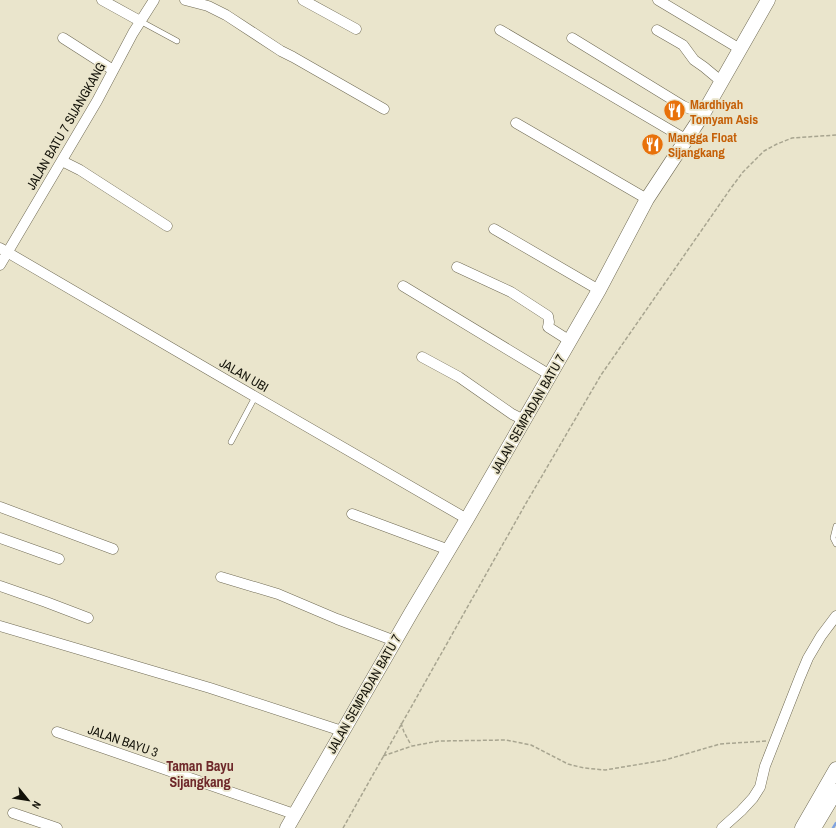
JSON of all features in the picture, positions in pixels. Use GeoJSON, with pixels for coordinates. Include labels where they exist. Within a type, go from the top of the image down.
{"type":"FeatureCollection","features":[{"type":"Feature","properties":{"kind":"street"},"geometry":{"type":"LineString","coordinates":[[102,0],[140,21]]}},
{"type":"Feature","properties":{"kind":"street","name":"JALAN BATU 7 SIJANGKANG"},"geometry":{"type":"LineString","coordinates":[[0,265],[4,250],[62,161],[97,101],[133,33],[154,0]]}},
{"type":"Feature","properties":{"kind":"street"},"geometry":{"type":"LineString","coordinates":[[185,0],[208,6],[226,15],[281,51],[384,109]]}},
{"type":"Feature","properties":{"kind":"street"},"geometry":{"type":"LineString","coordinates":[[302,0],[356,28]]}},
{"type":"Feature","properties":{"kind":"street"},"geometry":{"type":"LineString","coordinates":[[658,0],[740,49]]}},
{"type":"Feature","properties":{"kind":"street","name":"JALAN SEMPADAN BATU 7"},"geometry":{"type":"LineString","coordinates":[[287,828],[570,341],[647,199],[703,114],[768,0]]}},
{"type":"Feature","properties":{"kind":"street"},"geometry":{"type":"LineString","coordinates":[[500,30],[687,140]]}},
{"type":"Feature","properties":{"kind":"street"},"geometry":{"type":"LineString","coordinates":[[657,30],[683,45],[694,60],[722,82]]}},
{"type":"Feature","properties":{"kind":"street"},"geometry":{"type":"LineString","coordinates":[[63,38],[113,70]]}},
{"type":"Feature","properties":{"kind":"street"},"geometry":{"type":"LineString","coordinates":[[572,38],[684,106],[703,114]]}},
{"type":"Feature","properties":{"kind":"street"},"geometry":{"type":"LineString","coordinates":[[516,123],[647,199]]}},
{"type":"Feature","properties":{"kind":"street"},"geometry":{"type":"LineString","coordinates":[[62,161],[80,170],[167,226]]}},
{"type":"Feature","properties":{"kind":"street"},"geometry":{"type":"LineString","coordinates":[[494,229],[599,290]]}},
{"type":"Feature","properties":{"kind":"street","name":"JALAN UBI"},"geometry":{"type":"LineString","coordinates":[[4,250],[467,519]]}},
{"type":"Feature","properties":{"kind":"street"},"geometry":{"type":"LineString","coordinates":[[458,268],[511,292],[548,316],[548,327],[570,341]]}},
{"type":"Feature","properties":{"kind":"street"},"geometry":{"type":"LineString","coordinates":[[403,286],[550,375]]}},
{"type":"Feature","properties":{"kind":"street"},"geometry":{"type":"LineString","coordinates":[[422,356],[459,377],[512,414],[524,420]]}},
{"type":"Feature","properties":{"kind":"street"},"geometry":{"type":"LineString","coordinates":[[0,507],[113,549]]}},
{"type":"Feature","properties":{"kind":"street"},"geometry":{"type":"LineString","coordinates":[[352,514],[449,550]]}},
{"type":"Feature","properties":{"kind":"street"},"geometry":{"type":"LineString","coordinates":[[0,538],[59,560]]}},
{"type":"Feature","properties":{"kind":"street"},"geometry":{"type":"LineString","coordinates":[[221,577],[278,594],[337,619],[395,641]]}},
{"type":"Feature","properties":{"kind":"street"},"geometry":{"type":"LineString","coordinates":[[0,586],[88,618]]}},
{"type":"Feature","properties":{"kind":"street"},"geometry":{"type":"LineString","coordinates":[[722,828],[741,811],[753,798],[760,787],[765,766],[808,658],[821,636],[836,616]]}},
{"type":"Feature","properties":{"kind":"street"},"geometry":{"type":"LineString","coordinates":[[0,626],[210,688],[342,731]]}},
{"type":"Feature","properties":{"kind":"street","name":"JALAN BAYU 3"},"geometry":{"type":"LineString","coordinates":[[57,732],[294,814]]}},
{"type":"Feature","properties":{"kind":"street"},"geometry":{"type":"LineString","coordinates":[[802,828],[836,769]]}},
{"type":"Feature","properties":{"kind":"street"},"geometry":{"type":"LineString","coordinates":[[814,828],[836,791]]}},
{"type":"Feature","properties":{"kind":"street"},"geometry":{"type":"LineString","coordinates":[[12,813],[57,828]]}},
{"type":"Feature","properties":{"kind":"lane"},"geometry":{"type":"LineString","coordinates":[[140,21],[176,41]]}},
{"type":"Feature","properties":{"kind":"lane"},"geometry":{"type":"LineString","coordinates":[[231,442],[255,397]]}},
{"type":"Feature","properties":{"kind":"lane"},"geometry":{"type":"LineString","coordinates":[[836,526],[834,538],[836,544]]}},
{"type":"Feature","properties":{"kind":"path"},"geometry":{"type":"LineString","coordinates":[[343,828],[525,505],[601,375],[743,172],[764,151],[792,138],[836,135]]}},
{"type":"Feature","properties":{"kind":"path"},"geometry":{"type":"LineString","coordinates":[[401,723],[412,746]]}},
{"type":"Feature","properties":{"kind":"path"},"geometry":{"type":"LineString","coordinates":[[383,756],[412,746],[439,741],[506,740],[531,745],[568,764],[584,768],[605,770],[665,760],[720,744],[775,740]]}},
{"type":"Feature","properties":{"kind":"waterway"},"geometry":{"type":"LineString","coordinates":[[833,828],[836,823]]}},
{"type":"Feature","properties":{"kind":"place","name":"Mardhiyah Tomyam Asis"},"geometry":{"type":"Point","coordinates":[675,111]}},
{"type":"Feature","properties":{"kind":"place","name":"Mangga Float Sijangkang"},"geometry":{"type":"Point","coordinates":[653,144]}},
{"type":"Feature","properties":{"kind":"district","name":"Taman Bayu Sijangkang"},"geometry":{"type":"Point","coordinates":[200,774]}}]}
